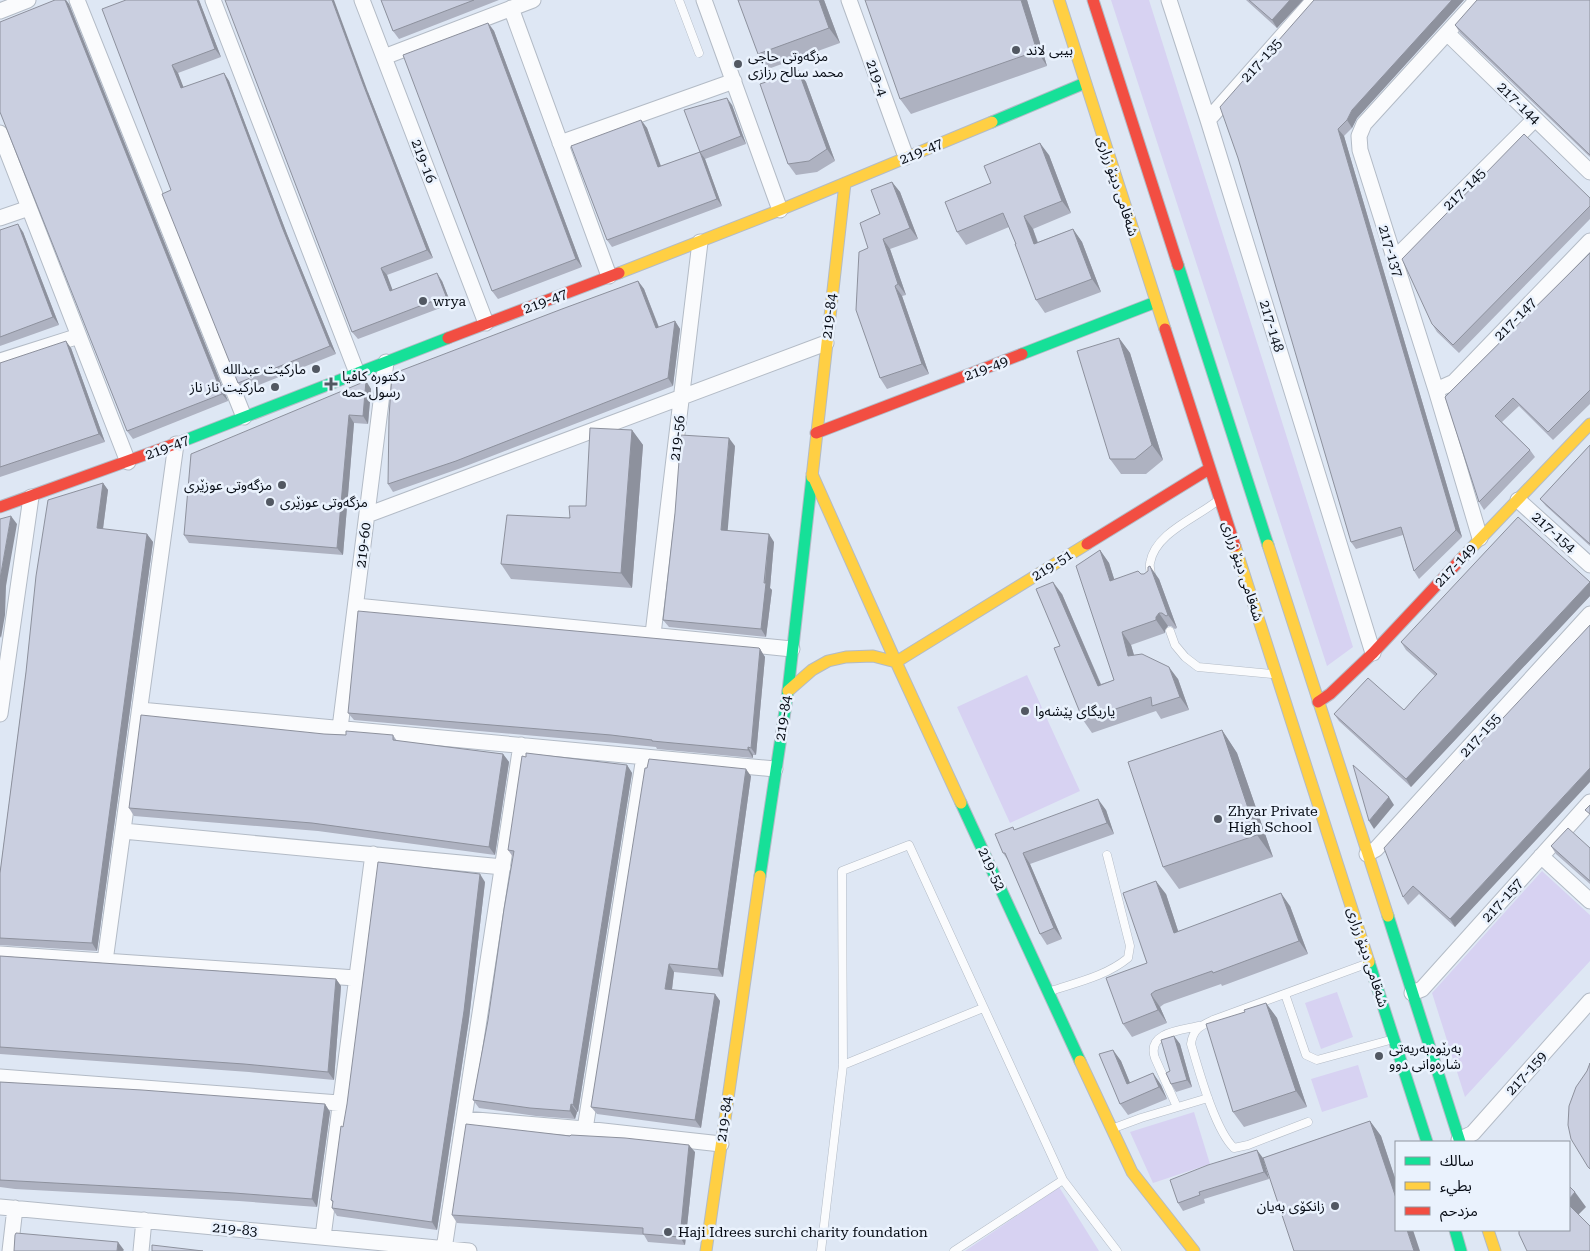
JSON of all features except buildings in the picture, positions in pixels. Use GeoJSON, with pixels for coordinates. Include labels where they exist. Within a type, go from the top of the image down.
{"type":"FeatureCollection","features":[{"type":"Feature","properties":{"kind":"street"},"geometry":{"type":"LineString","coordinates":[[0,11],[28,0]]}},
{"type":"Feature","properties":{"kind":"street"},"geometry":{"type":"LineString","coordinates":[[77,0],[244,418]]}},
{"type":"Feature","properties":{"kind":"street"},"geometry":{"type":"LineString","coordinates":[[213,0],[357,374]]}},
{"type":"Feature","properties":{"kind":"street","name":"219-16"},"geometry":{"type":"LineString","coordinates":[[362,0],[486,323]]}},
{"type":"Feature","properties":{"kind":"street"},"geometry":{"type":"LineString","coordinates":[[384,57],[533,0]]}},
{"type":"Feature","properties":{"kind":"street"},"geometry":{"type":"LineString","coordinates":[[704,0],[780,210]]}},
{"type":"Feature","properties":{"kind":"street","name":"219-4"},"geometry":{"type":"LineString","coordinates":[[849,0],[906,157]]}},
{"type":"Feature","properties":{"kind":"street","name":"شەقامی دینۆ زراری"},"geometry":{"type":"LineString","coordinates":[[1059,0],[1427,1141]]}},
{"type":"Feature","properties":{"kind":"street"},"geometry":{"type":"LineString","coordinates":[[1093,0],[1459,1141]]}},
{"type":"Feature","properties":{"kind":"street","name":"217-148"},"geometry":{"type":"LineString","coordinates":[[1169,0],[1373,653]]}},
{"type":"Feature","properties":{"kind":"street","name":"217-135"},"geometry":{"type":"LineString","coordinates":[[1208,120],[1314,0]]}},
{"type":"Feature","properties":{"kind":"street","name":"217-137"},"geometry":{"type":"LineString","coordinates":[[1477,0],[1364,124],[1358,136],[1360,150],[1436,390],[1480,538]]}},
{"type":"Feature","properties":{"kind":"street"},"geometry":{"type":"LineString","coordinates":[[511,8],[609,276]]}},
{"type":"Feature","properties":{"kind":"street","name":"217-144"},"geometry":{"type":"LineString","coordinates":[[1448,34],[1590,172]]}},
{"type":"Feature","properties":{"kind":"street"},"geometry":{"type":"LineString","coordinates":[[560,143],[734,81]]}},
{"type":"Feature","properties":{"kind":"street","name":"219-47"},"geometry":{"type":"LineString","coordinates":[[0,507],[176,444],[700,242],[1085,83]]}},
{"type":"Feature","properties":{"kind":"street","name":"217-145"},"geometry":{"type":"LineString","coordinates":[[1394,259],[1535,119]]}},
{"type":"Feature","properties":{"kind":"street"},"geometry":{"type":"LineString","coordinates":[[0,133],[128,462]]}},
{"type":"Feature","properties":{"kind":"street","name":"219-84"},"geometry":{"type":"LineString","coordinates":[[706,1251],[775,769],[788,691],[845,183]]}},
{"type":"Feature","properties":{"kind":"street"},"geometry":{"type":"LineString","coordinates":[[0,218],[29,208]]}},
{"type":"Feature","properties":{"kind":"street","name":"217-147"},"geometry":{"type":"LineString","coordinates":[[1436,390],[1454,382],[1590,241]]}},
{"type":"Feature","properties":{"kind":"street","name":"219-56"},"geometry":{"type":"LineString","coordinates":[[653,634],[700,242]]}},
{"type":"Feature","properties":{"kind":"street","name":"219-49"},"geometry":{"type":"LineString","coordinates":[[816,433],[1156,302]]}},
{"type":"Feature","properties":{"kind":"street"},"geometry":{"type":"LineString","coordinates":[[0,361],[79,336]]}},
{"type":"Feature","properties":{"kind":"street"},"geometry":{"type":"LineString","coordinates":[[367,515],[826,343]]}},
{"type":"Feature","properties":{"kind":"street","name":"219-60"},"geometry":{"type":"LineString","coordinates":[[340,728],[386,362]]}},
{"type":"Feature","properties":{"kind":"street","name":"217-149"},"geometry":{"type":"LineString","coordinates":[[1318,702],[1330,694],[1373,653],[1590,424]]}},
{"type":"Feature","properties":{"kind":"street"},"geometry":{"type":"LineString","coordinates":[[105,961],[176,444]]}},
{"type":"Feature","properties":{"kind":"street","name":"219-51"},"geometry":{"type":"LineString","coordinates":[[896,662],[1209,469]]}},
{"type":"Feature","properties":{"kind":"street","name":"219-52"},"geometry":{"type":"LineString","coordinates":[[812,474],[896,662],[1132,1172],[1194,1251]]}},
{"type":"Feature","properties":{"kind":"street"},"geometry":{"type":"LineString","coordinates":[[0,714],[4,653],[31,497]]}},
{"type":"Feature","properties":{"kind":"street","name":"217-154"},"geometry":{"type":"LineString","coordinates":[[1518,500],[1590,565]]}},
{"type":"Feature","properties":{"kind":"street"},"geometry":{"type":"LineString","coordinates":[[356,606],[792,649]]}},
{"type":"Feature","properties":{"kind":"street","name":"217-155"},"geometry":{"type":"LineString","coordinates":[[1367,854],[1376,849],[1590,614]]}},
{"type":"Feature","properties":{"kind":"street"},"geometry":{"type":"LineString","coordinates":[[788,691],[812,670],[828,661],[846,657],[873,656],[896,662]]}},
{"type":"Feature","properties":{"kind":"street"},"geometry":{"type":"LineString","coordinates":[[140,710],[775,769]]}},
{"type":"Feature","properties":{"kind":"street"},"geometry":{"type":"LineString","coordinates":[[444,1249],[521,746]]}},
{"type":"Feature","properties":{"kind":"street"},"geometry":{"type":"LineString","coordinates":[[585,1129],[644,757]]}},
{"type":"Feature","properties":{"kind":"street","name":"217-157"},"geometry":{"type":"LineString","coordinates":[[1412,993],[1422,989],[1590,802]]}},
{"type":"Feature","properties":{"kind":"street"},"geometry":{"type":"LineString","coordinates":[[123,831],[503,867]]}},
{"type":"Feature","properties":{"kind":"street"},"geometry":{"type":"LineString","coordinates":[[323,1237],[373,854]]}},
{"type":"Feature","properties":{"kind":"street"},"geometry":{"type":"LineString","coordinates":[[1541,856],[1590,901]]}},
{"type":"Feature","properties":{"kind":"street"},"geometry":{"type":"LineString","coordinates":[[0,954],[356,978]]}},
{"type":"Feature","properties":{"kind":"street","name":"217-159"},"geometry":{"type":"LineString","coordinates":[[1459,1141],[1473,1133],[1590,1001]]}},
{"type":"Feature","properties":{"kind":"street"},"geometry":{"type":"LineString","coordinates":[[0,1076],[339,1103]]}},
{"type":"Feature","properties":{"kind":"street"},"geometry":{"type":"LineString","coordinates":[[464,1119],[585,1129],[721,1144]]}},
{"type":"Feature","properties":{"kind":"street"},"geometry":{"type":"LineString","coordinates":[[8,1207],[10,1251]]}},
{"type":"Feature","properties":{"kind":"street","name":"219-83"},"geometry":{"type":"LineString","coordinates":[[8,1207],[469,1251]]}},
{"type":"Feature","properties":{"kind":"street"},"geometry":{"type":"LineString","coordinates":[[141,1251],[144,1220]]}},
{"type":"Feature","properties":{"kind":"street"},"geometry":{"type":"LineString","coordinates":[[1455,1231],[1459,1250]]}},
{"type":"Feature","properties":{"kind":"street"},"geometry":{"type":"LineString","coordinates":[[1488,1231],[1495,1251]]}},
{"type":"Feature","properties":{"kind":"lane"},"geometry":{"type":"LineString","coordinates":[[679,0],[699,53]]}},
{"type":"Feature","properties":{"kind":"lane"},"geometry":{"type":"LineString","coordinates":[[1152,582],[1150,564],[1156,547],[1172,530],[1204,511],[1219,499]]}},
{"type":"Feature","properties":{"kind":"lane"},"geometry":{"type":"LineString","coordinates":[[1170,631],[1175,645],[1185,657],[1198,667],[1276,674]]}},
{"type":"Feature","properties":{"kind":"lane"},"geometry":{"type":"LineString","coordinates":[[821,1251],[842,1065],[842,871],[909,845],[1063,1180],[1117,1251]]}},
{"type":"Feature","properties":{"kind":"lane"},"geometry":{"type":"LineString","coordinates":[[1049,992],[1104,973],[1128,958],[1130,946],[1107,855]]}},
{"type":"Feature","properties":{"kind":"lane"},"geometry":{"type":"LineString","coordinates":[[1177,1107],[1155,1058],[1154,1048],[1158,1038],[1165,1034],[1201,1026],[1370,962]]}},
{"type":"Feature","properties":{"kind":"lane"},"geometry":{"type":"LineString","coordinates":[[1285,994],[1306,1055],[1312,1058],[1317,1060],[1395,1039]]}},
{"type":"Feature","properties":{"kind":"lane"},"geometry":{"type":"LineString","coordinates":[[842,1065],[983,1008]]}},
{"type":"Feature","properties":{"kind":"lane"},"geometry":{"type":"LineString","coordinates":[[1201,1026],[1192,1035],[1190,1044],[1208,1098],[1228,1142],[1234,1148],[1248,1145],[1308,1122]]}},
{"type":"Feature","properties":{"kind":"lane"},"geometry":{"type":"LineString","coordinates":[[1112,1129],[1141,1118],[1208,1098]]}},
{"type":"Feature","properties":{"kind":"lane"},"geometry":{"type":"LineString","coordinates":[[954,1251],[1063,1180]]}},
{"type":"Feature","properties":{"kind":"shaded area"},"geometry":{"type":"Polygon","coordinates":[[[1111,0],[1149,0],[1353,647],[1327,666],[1111,0]]]}},
{"type":"Feature","properties":{"kind":"shaded area"},"geometry":{"type":"Polygon","coordinates":[[[1027,675],[1080,791],[1010,823],[957,707],[1027,675]]]}},
{"type":"Feature","properties":{"kind":"shaded area"},"geometry":{"type":"Polygon","coordinates":[[[1542,871],[1590,915],[1590,961],[1465,1097],[1432,993],[1542,871]]]}},
{"type":"Feature","properties":{"kind":"shaded area"},"geometry":{"type":"Polygon","coordinates":[[[1337,992],[1353,1037],[1321,1049],[1305,1003],[1337,992]]]}},
{"type":"Feature","properties":{"kind":"shaded area"},"geometry":{"type":"Polygon","coordinates":[[[1358,1065],[1368,1097],[1322,1112],[1311,1079],[1358,1065]]]}},
{"type":"Feature","properties":{"kind":"shaded area"},"geometry":{"type":"Polygon","coordinates":[[[1194,1112],[1210,1164],[1153,1183],[1130,1132],[1194,1112]]]}},
{"type":"Feature","properties":{"kind":"shaded area"},"geometry":{"type":"Polygon","coordinates":[[[1059,1187],[1099,1251],[965,1251],[1059,1187]]]}},
{"type":"Feature","properties":{"kind":"traffic: fast"},"geometry":{"type":"LineString","coordinates":[[992,122],[1085,83]]}},
{"type":"Feature","properties":{"kind":"traffic: fast"},"geometry":{"type":"LineString","coordinates":[[1178,265],[1268,545]]}},
{"type":"Feature","properties":{"kind":"traffic: fast"},"geometry":{"type":"LineString","coordinates":[[1022,354],[1156,302]]}},
{"type":"Feature","properties":{"kind":"traffic: fast"},"geometry":{"type":"LineString","coordinates":[[183,441],[448,338]]}},
{"type":"Feature","properties":{"kind":"traffic: fast"},"geometry":{"type":"LineString","coordinates":[[760,876],[788,691],[812,477]]}},
{"type":"Feature","properties":{"kind":"traffic: fast"},"geometry":{"type":"LineString","coordinates":[[961,803],[1080,1061]]}},
{"type":"Feature","properties":{"kind":"traffic: fast"},"geometry":{"type":"LineString","coordinates":[[1388,916],[1460,1141]]}},
{"type":"Feature","properties":{"kind":"traffic: fast"},"geometry":{"type":"LineString","coordinates":[[1369,962],[1427,1141]]}},
{"type":"Feature","properties":{"kind":"traffic: fast"},"geometry":{"type":"LineString","coordinates":[[1455,1231],[1461,1251]]}},
{"type":"Feature","properties":{"kind":"traffic: slow"},"geometry":{"type":"LineString","coordinates":[[1059,0],[1165,329]]}},
{"type":"Feature","properties":{"kind":"traffic: slow"},"geometry":{"type":"LineString","coordinates":[[619,273],[780,210],[992,122]]}},
{"type":"Feature","properties":{"kind":"traffic: slow"},"geometry":{"type":"LineString","coordinates":[[812,477],[845,183]]}},
{"type":"Feature","properties":{"kind":"traffic: slow"},"geometry":{"type":"LineString","coordinates":[[1462,558],[1590,424]]}},
{"type":"Feature","properties":{"kind":"traffic: slow"},"geometry":{"type":"LineString","coordinates":[[812,474],[961,803]]}},
{"type":"Feature","properties":{"kind":"traffic: slow"},"geometry":{"type":"LineString","coordinates":[[788,691],[812,670],[828,661],[846,657],[873,656],[896,662],[1087,544]]}},
{"type":"Feature","properties":{"kind":"traffic: slow"},"geometry":{"type":"LineString","coordinates":[[1268,545],[1388,916]]}},
{"type":"Feature","properties":{"kind":"traffic: slow"},"geometry":{"type":"LineString","coordinates":[[1235,546],[1369,962]]}},
{"type":"Feature","properties":{"kind":"traffic: slow"},"geometry":{"type":"LineString","coordinates":[[706,1251],[760,876]]}},
{"type":"Feature","properties":{"kind":"traffic: slow"},"geometry":{"type":"LineString","coordinates":[[1080,1061],[1132,1172],[1194,1251]]}},
{"type":"Feature","properties":{"kind":"traffic: slow"},"geometry":{"type":"LineString","coordinates":[[1488,1231],[1495,1251]]}},
{"type":"Feature","properties":{"kind":"traffic: jam"},"geometry":{"type":"LineString","coordinates":[[1093,0],[1178,265]]}},
{"type":"Feature","properties":{"kind":"traffic: jam"},"geometry":{"type":"LineString","coordinates":[[448,338],[619,273]]}},
{"type":"Feature","properties":{"kind":"traffic: jam"},"geometry":{"type":"LineString","coordinates":[[1165,329],[1235,546]]}},
{"type":"Feature","properties":{"kind":"traffic: jam"},"geometry":{"type":"LineString","coordinates":[[816,433],[1022,354]]}},
{"type":"Feature","properties":{"kind":"traffic: jam"},"geometry":{"type":"LineString","coordinates":[[0,507],[183,441]]}},
{"type":"Feature","properties":{"kind":"traffic: jam"},"geometry":{"type":"LineString","coordinates":[[1087,544],[1209,469]]}},
{"type":"Feature","properties":{"kind":"traffic: jam"},"geometry":{"type":"LineString","coordinates":[[1318,702],[1330,694],[1373,653],[1462,558]]}},
{"type":"Feature","properties":{"kind":"place","name":"بيبى لاند"},"geometry":{"type":"Point","coordinates":[1016,50]}},
{"type":"Feature","properties":{"kind":"place","name":"مزگەوتی حاجی محمد سالح رزازی"},"geometry":{"type":"Point","coordinates":[738,64]}},
{"type":"Feature","properties":{"kind":"place","name":"wrya"},"geometry":{"type":"Point","coordinates":[423,301]}},
{"type":"Feature","properties":{"kind":"place","name":"ماركيت عبدالله"},"geometry":{"type":"Point","coordinates":[316,369]}},
{"type":"Feature","properties":{"kind":"place","name":"دکتورە کافیا رسول حمە"},"geometry":{"type":"Point","coordinates":[331,384]}},
{"type":"Feature","properties":{"kind":"place","name":"ماركيت ناز ناز"},"geometry":{"type":"Point","coordinates":[275,387]}},
{"type":"Feature","properties":{"kind":"place","name":"مزگەوتی عوزێری"},"geometry":{"type":"Point","coordinates":[282,485]}},
{"type":"Feature","properties":{"kind":"place","name":"مزگه‌وتی عوزێری"},"geometry":{"type":"Point","coordinates":[270,502]}},
{"type":"Feature","properties":{"kind":"place","name":"یاریگای پێشەوا"},"geometry":{"type":"Point","coordinates":[1025,711]}},
{"type":"Feature","properties":{"kind":"place","name":"Zhyar Private High School"},"geometry":{"type":"Point","coordinates":[1218,819]}},
{"type":"Feature","properties":{"kind":"place","name":"بەڕێوەبەریەتی شارەوانی دوو"},"geometry":{"type":"Point","coordinates":[1379,1056]}},
{"type":"Feature","properties":{"kind":"place","name":"زانکۆی بەیان"},"geometry":{"type":"Point","coordinates":[1335,1206]}},
{"type":"Feature","properties":{"kind":"place","name":"Haji Idrees surchi charity foundation"},"geometry":{"type":"Point","coordinates":[668,1232]}}]}
